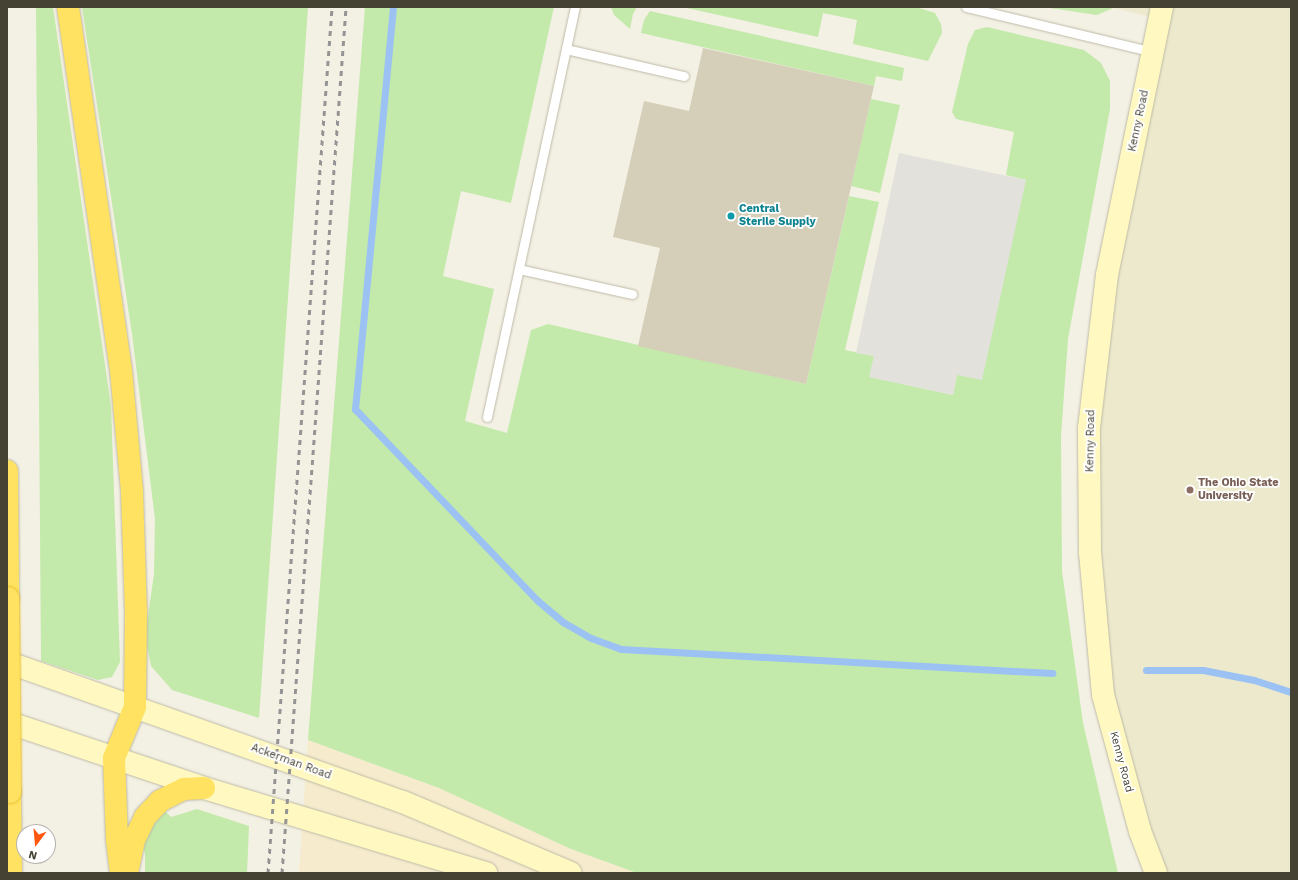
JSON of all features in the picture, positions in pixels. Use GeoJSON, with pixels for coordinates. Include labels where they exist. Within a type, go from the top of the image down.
{"type":"FeatureCollection","features":[{"type":"Feature","properties":{"kind":"highway"},"geometry":{"type":"LineString","coordinates":[[68,7],[99,209],[126,420],[136,611],[135,707],[114,758],[117,840],[121,873]]}},
{"type":"Feature","properties":{"kind":"highway"},"geometry":{"type":"LineString","coordinates":[[7,471],[11,873]]}},
{"type":"Feature","properties":{"kind":"highway"},"geometry":{"type":"LineString","coordinates":[[126,873],[134,840],[145,817],[160,801],[184,789],[204,788]]}},
{"type":"Feature","properties":{"kind":"main road","name":"Kenny Road"},"geometry":{"type":"LineString","coordinates":[[1156,873],[1140,831],[1103,695],[1090,552],[1089,436],[1096,352],[1107,275],[1162,7]]}},
{"type":"Feature","properties":{"kind":"main road","name":"Ackerman Road"},"geometry":{"type":"LineString","coordinates":[[7,662],[403,802],[571,873]]}},
{"type":"Feature","properties":{"kind":"main road"},"geometry":{"type":"LineString","coordinates":[[7,722],[204,788],[486,873]]}},
{"type":"Feature","properties":{"kind":"lane"},"geometry":{"type":"LineString","coordinates":[[487,417],[575,7]]}},
{"type":"Feature","properties":{"kind":"lane"},"geometry":{"type":"LineString","coordinates":[[966,7],[1153,52]]}},
{"type":"Feature","properties":{"kind":"lane"},"geometry":{"type":"LineString","coordinates":[[566,50],[684,76]]}},
{"type":"Feature","properties":{"kind":"lane"},"geometry":{"type":"LineString","coordinates":[[519,269],[632,294]]}},
{"type":"Feature","properties":{"kind":"shaded area","name":"The Ohio State University"},"geometry":{"type":"Polygon","coordinates":[[[1044,7],[1291,7],[1291,873],[1156,873],[1103,695],[1089,428],[1160,19],[1114,8],[1097,15],[1044,7]]]}},
{"type":"Feature","properties":{"kind":"shaded area"},"geometry":{"type":"Polygon","coordinates":[[[899,153],[1026,180],[982,380],[957,375],[953,395],[869,377],[874,356],[856,353],[899,153]]]}},
{"type":"Feature","properties":{"kind":"shaded area"},"geometry":{"type":"Polygon","coordinates":[[[308,740],[439,788],[571,849],[637,873],[299,873],[308,740]]]}},
{"type":"Feature","properties":{"kind":"green space"},"geometry":{"type":"Polygon","coordinates":[[[36,7],[53,7],[111,406],[120,662],[112,677],[98,680],[41,661],[36,7]]]}},
{"type":"Feature","properties":{"kind":"green space"},"geometry":{"type":"Polygon","coordinates":[[[82,7],[308,7],[259,718],[172,690],[151,666],[145,636],[154,574],[155,519],[132,334],[82,7]]]}},
{"type":"Feature","properties":{"kind":"green space"},"geometry":{"type":"Polygon","coordinates":[[[365,7],[554,7],[511,203],[461,191],[443,276],[494,289],[465,421],[507,433],[531,330],[548,324],[806,384],[849,196],[879,202],[845,350],[874,356],[870,377],[953,395],[957,375],[1026,180],[1006,175],[1014,132],[956,119],[952,112],[968,44],[975,30],[987,27],[1084,50],[1101,63],[1110,81],[1110,109],[1068,339],[1061,436],[1062,571],[1083,723],[1118,873],[637,873],[571,849],[439,788],[308,740],[365,7]]]}},
{"type":"Feature","properties":{"kind":"green space"},"geometry":{"type":"Polygon","coordinates":[[[611,7],[637,7],[633,14],[630,29],[614,15],[611,7]]]}},
{"type":"Feature","properties":{"kind":"green space"},"geometry":{"type":"Polygon","coordinates":[[[682,7],[916,7],[935,13],[941,24],[942,33],[928,61],[853,44],[857,20],[823,13],[818,37],[682,7]]]}},
{"type":"Feature","properties":{"kind":"green space"},"geometry":{"type":"Polygon","coordinates":[[[1044,7],[1115,7],[1097,15],[1044,7]]]}},
{"type":"Feature","properties":{"kind":"green space"},"geometry":{"type":"Polygon","coordinates":[[[650,11],[904,68],[902,81],[876,76],[874,86],[641,33],[644,20],[650,11]]]}},
{"type":"Feature","properties":{"kind":"green space"},"geometry":{"type":"Polygon","coordinates":[[[871,99],[900,105],[880,193],[851,186],[871,99]]]}},
{"type":"Feature","properties":{"kind":"green space"},"geometry":{"type":"Polygon","coordinates":[[[197,809],[249,826],[247,873],[145,873],[145,854],[142,843],[153,820],[164,810],[171,817],[197,809]]]}},
{"type":"Feature","properties":{"kind":"building","name":"Central Sterile Supply"},"geometry":{"type":"Polygon","coordinates":[[[703,48],[874,86],[806,384],[638,346],[660,248],[613,237],[644,101],[689,111],[703,48]]]}},
{"type":"Feature","properties":{"kind":"waterway"},"geometry":{"type":"LineString","coordinates":[[393,7],[355,409],[538,601],[563,622],[591,638],[621,649],[1052,673]]}},
{"type":"Feature","properties":{"kind":"waterway"},"geometry":{"type":"LineString","coordinates":[[1146,670],[1203,670],[1254,680],[1291,692]]}},
{"type":"Feature","properties":{"kind":"railway"},"geometry":{"type":"LineString","coordinates":[[268,873],[332,7]]}},
{"type":"Feature","properties":{"kind":"railway"},"geometry":{"type":"LineString","coordinates":[[282,873],[346,7]]}},
{"type":"Feature","properties":{"kind":"place","name":"Central Sterile Supply"},"geometry":{"type":"Point","coordinates":[731,216]}},
{"type":"Feature","properties":{"kind":"place","name":"The Ohio State University"},"geometry":{"type":"Point","coordinates":[1190,490]}}]}
